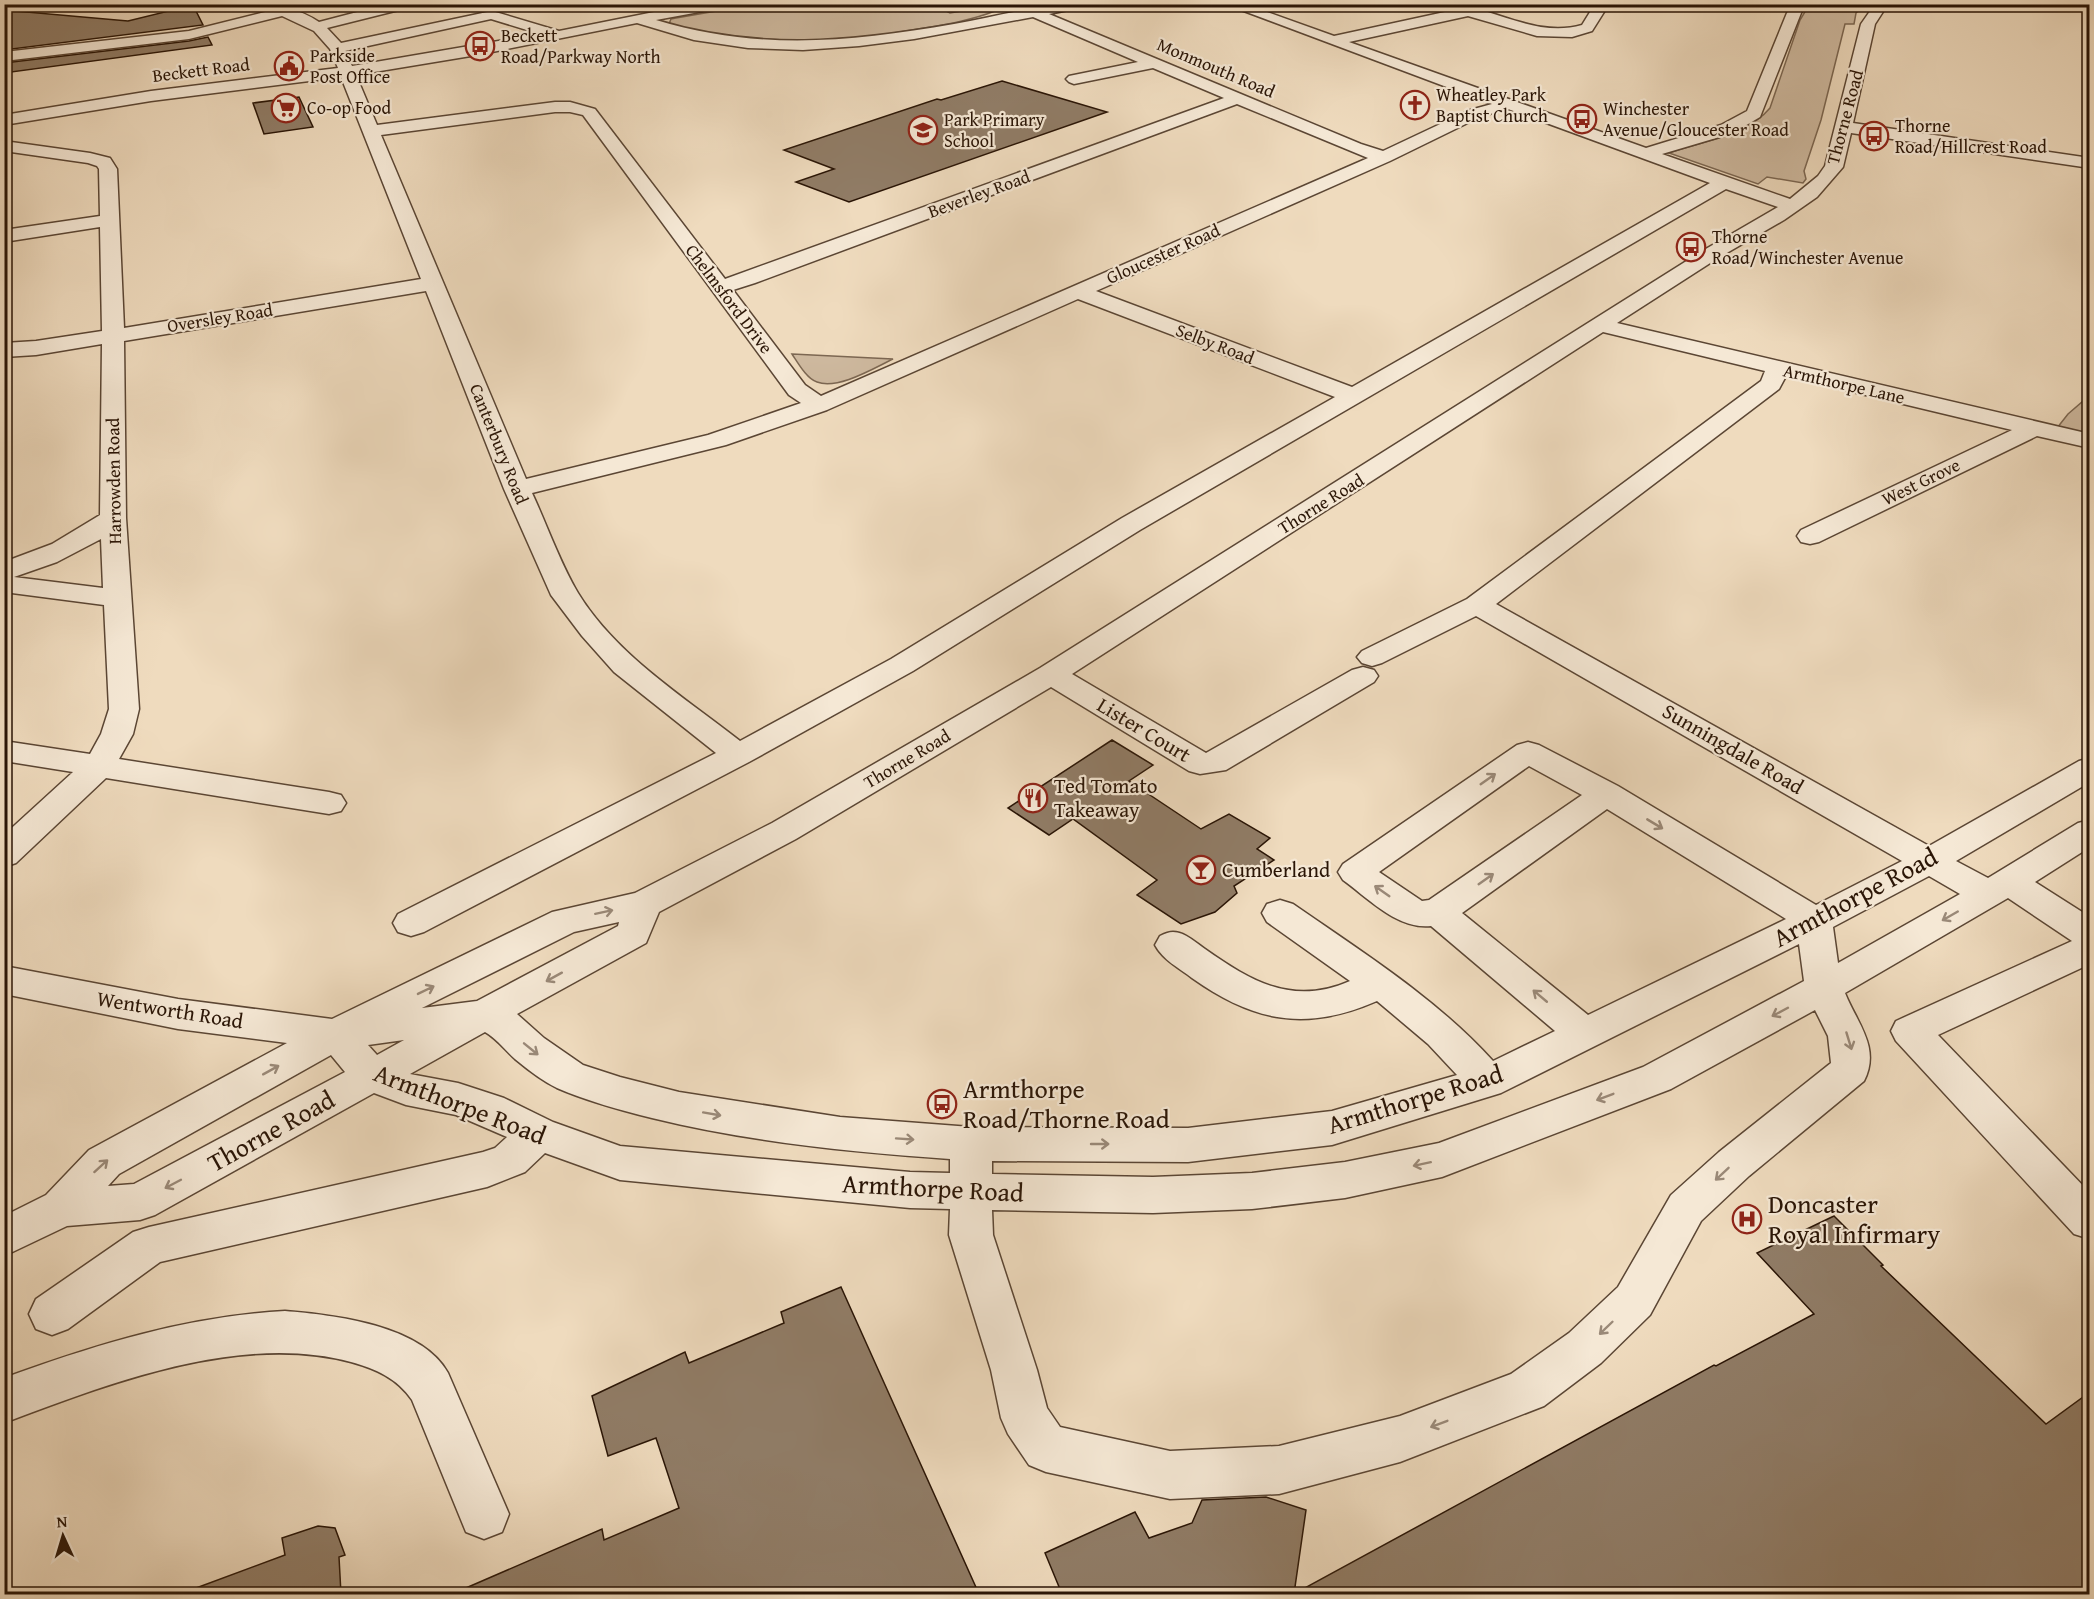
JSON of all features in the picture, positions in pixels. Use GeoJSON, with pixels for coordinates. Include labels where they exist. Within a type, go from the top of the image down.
{"type":"FeatureCollection","features":[{"type":"Feature","properties":{"kind":"street"},"geometry":{"type":"LineString","coordinates":[[252,4],[319,26],[406,4]]}},
{"type":"Feature","properties":{"kind":"street","name":"Beckett Road"},"geometry":{"type":"LineString","coordinates":[[4,120],[134,98],[397,65],[630,14],[721,4]]}},
{"type":"Feature","properties":{"kind":"street"},"geometry":{"type":"LineString","coordinates":[[630,14],[668,31],[716,39],[798,44],[877,39],[1078,4]]}},
{"type":"Feature","properties":{"kind":"street"},"geometry":{"type":"LineString","coordinates":[[1231,4],[1791,206]]}},
{"type":"Feature","properties":{"kind":"street"},"geometry":{"type":"LineString","coordinates":[[1450,4],[1536,31],[1534,36],[1543,41],[1584,37],[1599,38]]}},
{"type":"Feature","properties":{"kind":"street"},"geometry":{"type":"LineString","coordinates":[[1584,37],[1602,4]]}},
{"type":"Feature","properties":{"kind":"street"},"geometry":{"type":"LineString","coordinates":[[1642,154],[1727,129],[1754,114],[1794,13],[1800,4]]}},
{"type":"Feature","properties":{"kind":"street","name":"Thorne Road"},"geometry":{"type":"LineString","coordinates":[[4,1237],[61,1208],[104,1162],[336,1034],[565,921],[644,904],[784,831],[1051,674],[1710,254],[1791,206],[1827,178],[1834,167],[1868,24],[1882,4]]}},
{"type":"Feature","properties":{"kind":"street"},"geometry":{"type":"LineString","coordinates":[[1332,41],[1470,11]]}},
{"type":"Feature","properties":{"kind":"street"},"geometry":{"type":"LineString","coordinates":[[4,57],[189,35],[281,12]]}},
{"type":"Feature","properties":{"kind":"street","name":"Monmouth Road"},"geometry":{"type":"LineString","coordinates":[[1033,12],[1355,148],[1384,158]]}},
{"type":"Feature","properties":{"kind":"street"},"geometry":{"type":"LineString","coordinates":[[337,48],[492,15],[549,32]]}},
{"type":"Feature","properties":{"kind":"street","name":"Canterbury Road"},"geometry":{"type":"LineString","coordinates":[[319,26],[337,48],[517,489],[565,595],[592,630],[625,666],[738,755]]}},
{"type":"Feature","properties":{"kind":"street"},"geometry":{"type":"LineString","coordinates":[[1074,79],[1155,63]]}},
{"type":"Feature","properties":{"kind":"street","name":"Beverley Road"},"geometry":{"type":"LineString","coordinates":[[719,287],[748,279],[1239,98]]}},
{"type":"Feature","properties":{"kind":"street","name":"Gloucester Road"},"geometry":{"type":"LineString","coordinates":[[819,405],[1384,158],[1476,113],[1506,105]]}},
{"type":"Feature","properties":{"kind":"street","name":"Chelmsford Drive"},"geometry":{"type":"LineString","coordinates":[[371,131],[555,107],[570,107],[589,112],[797,390],[819,405]]}},
{"type":"Feature","properties":{"kind":"street"},"geometry":{"type":"LineString","coordinates":[[1845,127],[2090,163]]}},
{"type":"Feature","properties":{"kind":"street","name":"Harrowden Road"},"geometry":{"type":"LineString","coordinates":[[4,146],[74,154],[104,162],[108,169],[113,336],[113,518],[124,709],[117,734],[100,765],[4,855]]}},
{"type":"Feature","properties":{"kind":"street"},"geometry":{"type":"LineString","coordinates":[[411,923],[738,755],[902,665],[1131,524],[1723,183]]}},
{"type":"Feature","properties":{"kind":"street"},"geometry":{"type":"LineString","coordinates":[[885,208],[907,207],[928,213]]}},
{"type":"Feature","properties":{"kind":"street"},"geometry":{"type":"LineString","coordinates":[[4,236],[108,220]]}},
{"type":"Feature","properties":{"kind":"street"},"geometry":{"type":"LineString","coordinates":[[836,225],[836,232],[852,241]]}},
{"type":"Feature","properties":{"kind":"street","name":"Oversley Road"},"geometry":{"type":"LineString","coordinates":[[4,350],[36,348],[434,283]]}},
{"type":"Feature","properties":{"kind":"street","name":"Selby Road"},"geometry":{"type":"LineString","coordinates":[[1077,291],[1354,396]]}},
{"type":"Feature","properties":{"kind":"street","name":"Armthorpe Lane"},"geometry":{"type":"LineString","coordinates":[[1599,325],[1777,369],[2090,441]]}},
{"type":"Feature","properties":{"kind":"street","name":"Lister Court"},"geometry":{"type":"LineString","coordinates":[[1051,674],[1200,764],[1215,763],[1368,666],[1477,605],[1771,384],[1777,369]]}},
{"type":"Feature","properties":{"kind":"street"},"geometry":{"type":"LineString","coordinates":[[517,489],[586,474],[717,440],[819,405]]}},
{"type":"Feature","properties":{"kind":"street","name":"West Grove"},"geometry":{"type":"LineString","coordinates":[[1810,536],[2032,429]]}},
{"type":"Feature","properties":{"kind":"street"},"geometry":{"type":"LineString","coordinates":[[4,571],[67,549],[90,537],[113,518]]}},
{"type":"Feature","properties":{"kind":"street"},"geometry":{"type":"LineString","coordinates":[[4,584],[117,598]]}},
{"type":"Feature","properties":{"kind":"street","name":"Sunningdale Road"},"geometry":{"type":"LineString","coordinates":[[1477,605],[1928,860],[1998,888],[2090,935]]}},
{"type":"Feature","properties":{"kind":"street"},"geometry":{"type":"LineString","coordinates":[[4,751],[329,803]]}},
{"type":"Feature","properties":{"kind":"street"},"geometry":{"type":"LineString","coordinates":[[971,1144],[971,1235],[1014,1370],[1025,1418],[1046,1448],[1170,1475],[1279,1470],[1401,1439],[1527,1389],[1585,1348],[1634,1301],[1686,1208],[1734,1164],[1850,1071],[1853,1054],[1845,1028],[1824,988],[1814,920],[1606,794],[1528,752],[1355,872],[1409,910],[1422,914],[1438,912],[1606,794]]}},
{"type":"Feature","properties":{"kind":"street","name":"Armthorpe Road"},"geometry":{"type":"LineString","coordinates":[[336,1034],[484,1014],[508,1027],[530,1049],[569,1076],[618,1093],[679,1108],[840,1134],[971,1144],[1188,1145],[1321,1129],[1488,1082],[1889,884],[2090,768]]}},
{"type":"Feature","properties":{"kind":"street","name":"Armthorpe Road"},"geometry":{"type":"LineString","coordinates":[[336,1034],[372,1076],[406,1089],[458,1099],[490,1110],[538,1134],[620,1163],[910,1190],[1154,1195],[1252,1191],[1346,1180],[1442,1160],[1657,1077],[1824,988],[1998,888],[2090,831]]}},
{"type":"Feature","properties":{"kind":"street","name":"Thorne Road"},"geometry":{"type":"LineString","coordinates":[[61,1208],[140,1202],[633,934],[644,904]]}},
{"type":"Feature","properties":{"kind":"street"},"geometry":{"type":"LineString","coordinates":[[1438,912],[1585,1034]]}},
{"type":"Feature","properties":{"kind":"street"},"geometry":{"type":"LineString","coordinates":[[1280,913],[1440,1030],[1465,1054],[1488,1082]]}},
{"type":"Feature","properties":{"kind":"street"},"geometry":{"type":"LineString","coordinates":[[1173,945],[1234,987],[1265,1002],[1296,1007],[1329,1004],[1378,985]]}},
{"type":"Feature","properties":{"kind":"street"},"geometry":{"type":"LineString","coordinates":[[2089,1221],[1910,1031],[2090,948]]}},
{"type":"Feature","properties":{"kind":"street","name":"Wentworth Road"},"geometry":{"type":"LineString","coordinates":[[4,980],[168,1012],[336,1034]]}},
{"type":"Feature","properties":{"kind":"street"},"geometry":{"type":"LineString","coordinates":[[52,1314],[149,1246],[487,1169],[510,1160],[538,1134]]}},
{"type":"Feature","properties":{"kind":"street"},"geometry":{"type":"LineString","coordinates":[[4,1401],[76,1373],[176,1347],[251,1332],[310,1333],[355,1339],[400,1356],[427,1381],[484,1514]]}},
{"type":"Feature","properties":{"kind":"shaded area"},"geometry":{"type":"Polygon","coordinates":[[[757,4],[932,4],[950,13],[985,7],[995,11],[933,26],[828,40],[733,36],[669,24],[671,19],[757,4]]]}},
{"type":"Feature","properties":{"kind":"shaded area"},"geometry":{"type":"Polygon","coordinates":[[[1809,5],[1864,5],[1856,13],[1854,24],[1845,24],[1821,120],[1804,171],[1806,179],[1803,183],[1767,177],[1758,184],[1669,153],[1737,131],[1761,117],[1770,108],[1800,20],[1809,5]]]}},
{"type":"Feature","properties":{"kind":"shaded area"},"geometry":{"type":"Polygon","coordinates":[[[792,354],[893,359],[856,377],[826,384],[810,378],[792,354]]]}},
{"type":"Feature","properties":{"kind":"shaded area"},"geometry":{"type":"Polygon","coordinates":[[[2089,396],[2089,435],[2057,428],[2068,414],[2089,396]]]}},
{"type":"Feature","properties":{"kind":"building"},"geometry":{"type":"Polygon","coordinates":[[[193,5],[203,25],[4,50],[4,10],[128,21],[193,5]]]}},
{"type":"Feature","properties":{"kind":"building"},"geometry":{"type":"Polygon","coordinates":[[[208,37],[212,45],[4,73],[4,63],[208,37]]]}},
{"type":"Feature","properties":{"kind":"building"},"geometry":{"type":"Polygon","coordinates":[[[1002,81],[1107,112],[849,202],[796,182],[834,169],[784,150],[937,99],[941,100],[1002,81]]]}},
{"type":"Feature","properties":{"kind":"building","name":"Co-op Food"},"geometry":{"type":"Polygon","coordinates":[[[299,97],[313,127],[264,134],[253,103],[299,97]]]}},
{"type":"Feature","properties":{"kind":"building"},"geometry":{"type":"Polygon","coordinates":[[[1112,740],[1153,765],[1129,781],[1201,829],[1229,814],[1270,838],[1257,849],[1274,860],[1234,886],[1237,893],[1215,912],[1181,924],[1137,895],[1157,880],[1073,819],[1049,835],[1008,808],[1112,740]]]}},
{"type":"Feature","properties":{"kind":"building"},"geometry":{"type":"Polygon","coordinates":[[[1834,1216],[1883,1265],[1881,1266],[2046,1424],[2090,1392],[2090,1594],[1294,1594],[1714,1365],[1814,1314],[1757,1253],[1834,1216]]]}},
{"type":"Feature","properties":{"kind":"building"},"geometry":{"type":"Polygon","coordinates":[[[841,1287],[979,1594],[452,1594],[602,1529],[604,1540],[679,1508],[656,1438],[608,1456],[592,1396],[685,1352],[689,1363],[784,1323],[781,1312],[841,1287]]]}},
{"type":"Feature","properties":{"kind":"building"},"geometry":{"type":"Polygon","coordinates":[[[1266,1497],[1306,1510],[1294,1594],[1062,1594],[1045,1553],[1135,1512],[1149,1538],[1192,1523],[1202,1500],[1266,1497]]]}},
{"type":"Feature","properties":{"kind":"building"},"geometry":{"type":"Polygon","coordinates":[[[318,1526],[335,1528],[345,1555],[339,1557],[341,1594],[189,1594],[188,1591],[285,1555],[282,1538],[318,1526]]]}},
{"type":"Feature","properties":{"kind":"place","name":"Beckett Road/Parkway North"},"geometry":{"type":"Point","coordinates":[480,46]}},
{"type":"Feature","properties":{"kind":"place","name":"Parkside Post Office"},"geometry":{"type":"Point","coordinates":[289,66]}},
{"type":"Feature","properties":{"kind":"place","name":"Wheatley Park Baptist Church"},"geometry":{"type":"Point","coordinates":[1415,105]}},
{"type":"Feature","properties":{"kind":"place","name":"Co-op Food"},"geometry":{"type":"Point","coordinates":[286,108]}},
{"type":"Feature","properties":{"kind":"place","name":"Winchester Avenue/Gloucester Road"},"geometry":{"type":"Point","coordinates":[1582,119]}},
{"type":"Feature","properties":{"kind":"place","name":"Park Primary School"},"geometry":{"type":"Point","coordinates":[923,130]}},
{"type":"Feature","properties":{"kind":"place","name":"Thorne Road/Hillcrest Road"},"geometry":{"type":"Point","coordinates":[1874,136]}},
{"type":"Feature","properties":{"kind":"place","name":"Thorne Road/Winchester Avenue"},"geometry":{"type":"Point","coordinates":[1691,247]}},
{"type":"Feature","properties":{"kind":"place","name":"Ted Tomato Takeaway"},"geometry":{"type":"Point","coordinates":[1033,798]}},
{"type":"Feature","properties":{"kind":"place","name":"Cumberland"},"geometry":{"type":"Point","coordinates":[1201,870]}},
{"type":"Feature","properties":{"kind":"place","name":"Armthorpe Road/Thorne Road"},"geometry":{"type":"Point","coordinates":[942,1104]}},
{"type":"Feature","properties":{"kind":"place","name":"Doncaster Royal Infirmary"},"geometry":{"type":"Point","coordinates":[1747,1219]}}]}
